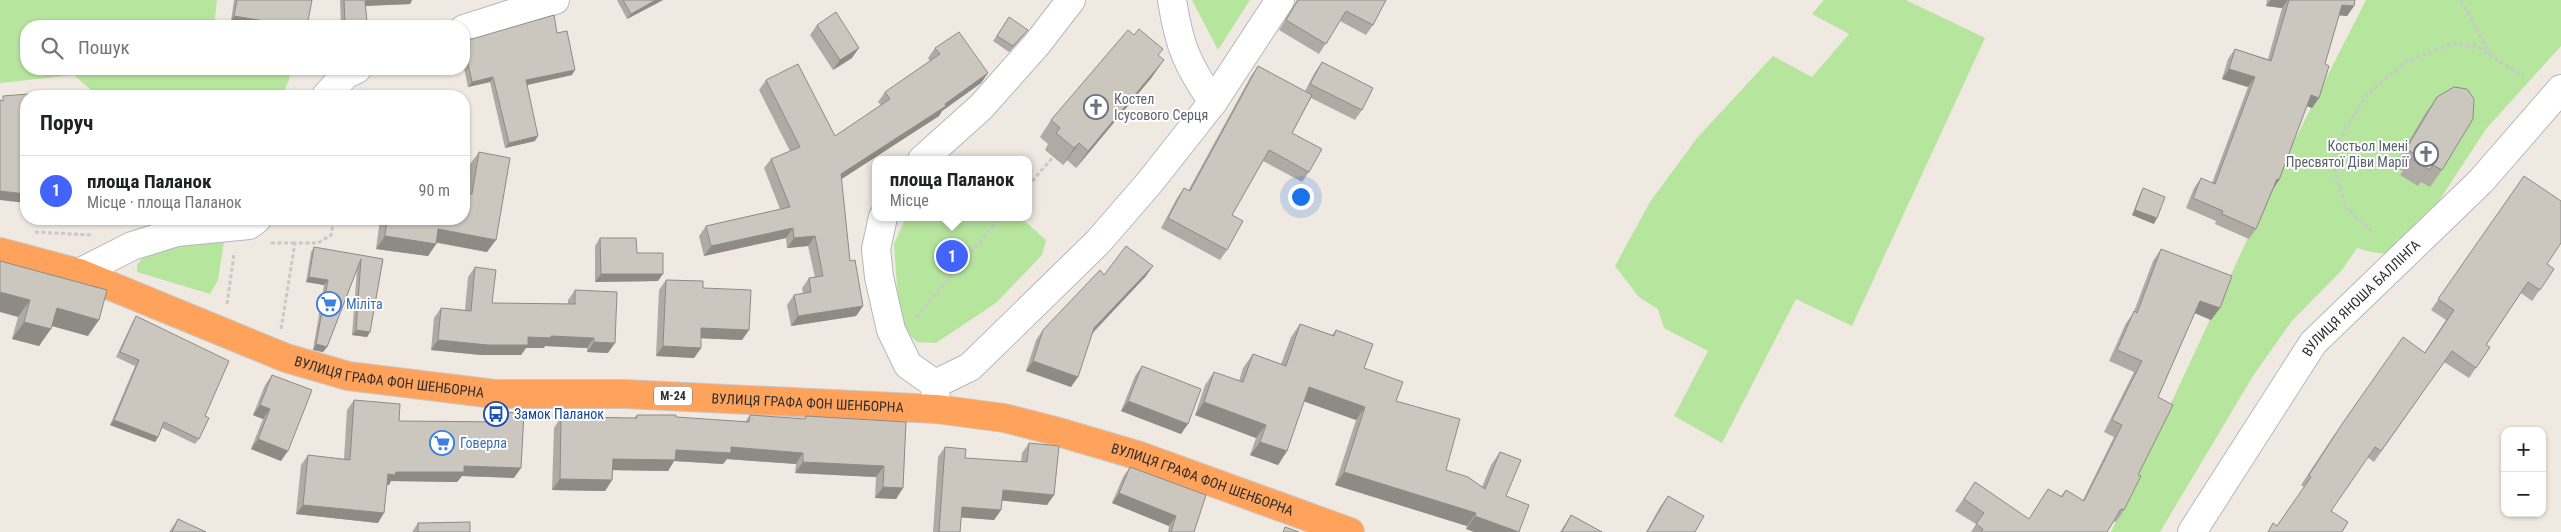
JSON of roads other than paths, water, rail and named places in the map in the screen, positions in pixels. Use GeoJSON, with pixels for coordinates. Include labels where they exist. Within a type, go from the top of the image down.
{"type":"FeatureCollection","features":[{"type":"Feature","properties":{"kind":"highway","name":"ВУЛИЦЯ ГРАФА ФОН ШЕНБОРНА"},"geometry":{"type":"LineString","coordinates":[[0,252],[80,273],[286,358],[348,376],[495,394],[936,397],[1140,456],[1350,532]]}},
{"type":"Feature","properties":{"kind":"street"},"geometry":{"type":"LineString","coordinates":[[470,28],[555,0]]}},
{"type":"Feature","properties":{"kind":"street"},"geometry":{"type":"LineString","coordinates":[[926,156],[981,107],[1036,44],[1071,0]]}},
{"type":"Feature","properties":{"kind":"street"},"geometry":{"type":"LineString","coordinates":[[1172,0],[1178,34],[1191,71],[1212,102]]}},
{"type":"Feature","properties":{"kind":"street"},"geometry":{"type":"LineString","coordinates":[[883,221],[876,248],[879,278],[891,330],[908,365],[936,397],[970,367],[1098,242],[1150,182],[1212,102],[1280,0]]}},
{"type":"Feature","properties":{"kind":"street"},"geometry":{"type":"LineString","coordinates":[[331,90],[345,75]]}},
{"type":"Feature","properties":{"kind":"street","name":"ВУЛИЦЯ ЯНОША БАЛЛІНГА"},"geometry":{"type":"LineString","coordinates":[[2192,532],[2313,343],[2481,181],[2561,88]]}},
{"type":"Feature","properties":{"kind":"street"},"geometry":{"type":"LineString","coordinates":[[80,273],[132,246],[177,232],[249,225]]}},
{"type":"Feature","properties":{"kind":"place","name":"Костел Ісусового Серця"},"geometry":{"type":"Point","coordinates":[1096,107]}},
{"type":"Feature","properties":{"kind":"place","name":"Костьол Імені Пресвятої Діви Марії"},"geometry":{"type":"Point","coordinates":[2426,154]}},
{"type":"Feature","properties":{"kind":"place","name":"площа Паланок"},"geometry":{"type":"Point","coordinates":[952,256]}},
{"type":"Feature","properties":{"kind":"place","name":"Міліта"},"geometry":{"type":"Point","coordinates":[329,304]}},
{"type":"Feature","properties":{"kind":"place","name":"Замок Паланок"},"geometry":{"type":"Point","coordinates":[496,414]}},
{"type":"Feature","properties":{"kind":"place","name":"Говерла"},"geometry":{"type":"Point","coordinates":[442,443]}}]}
